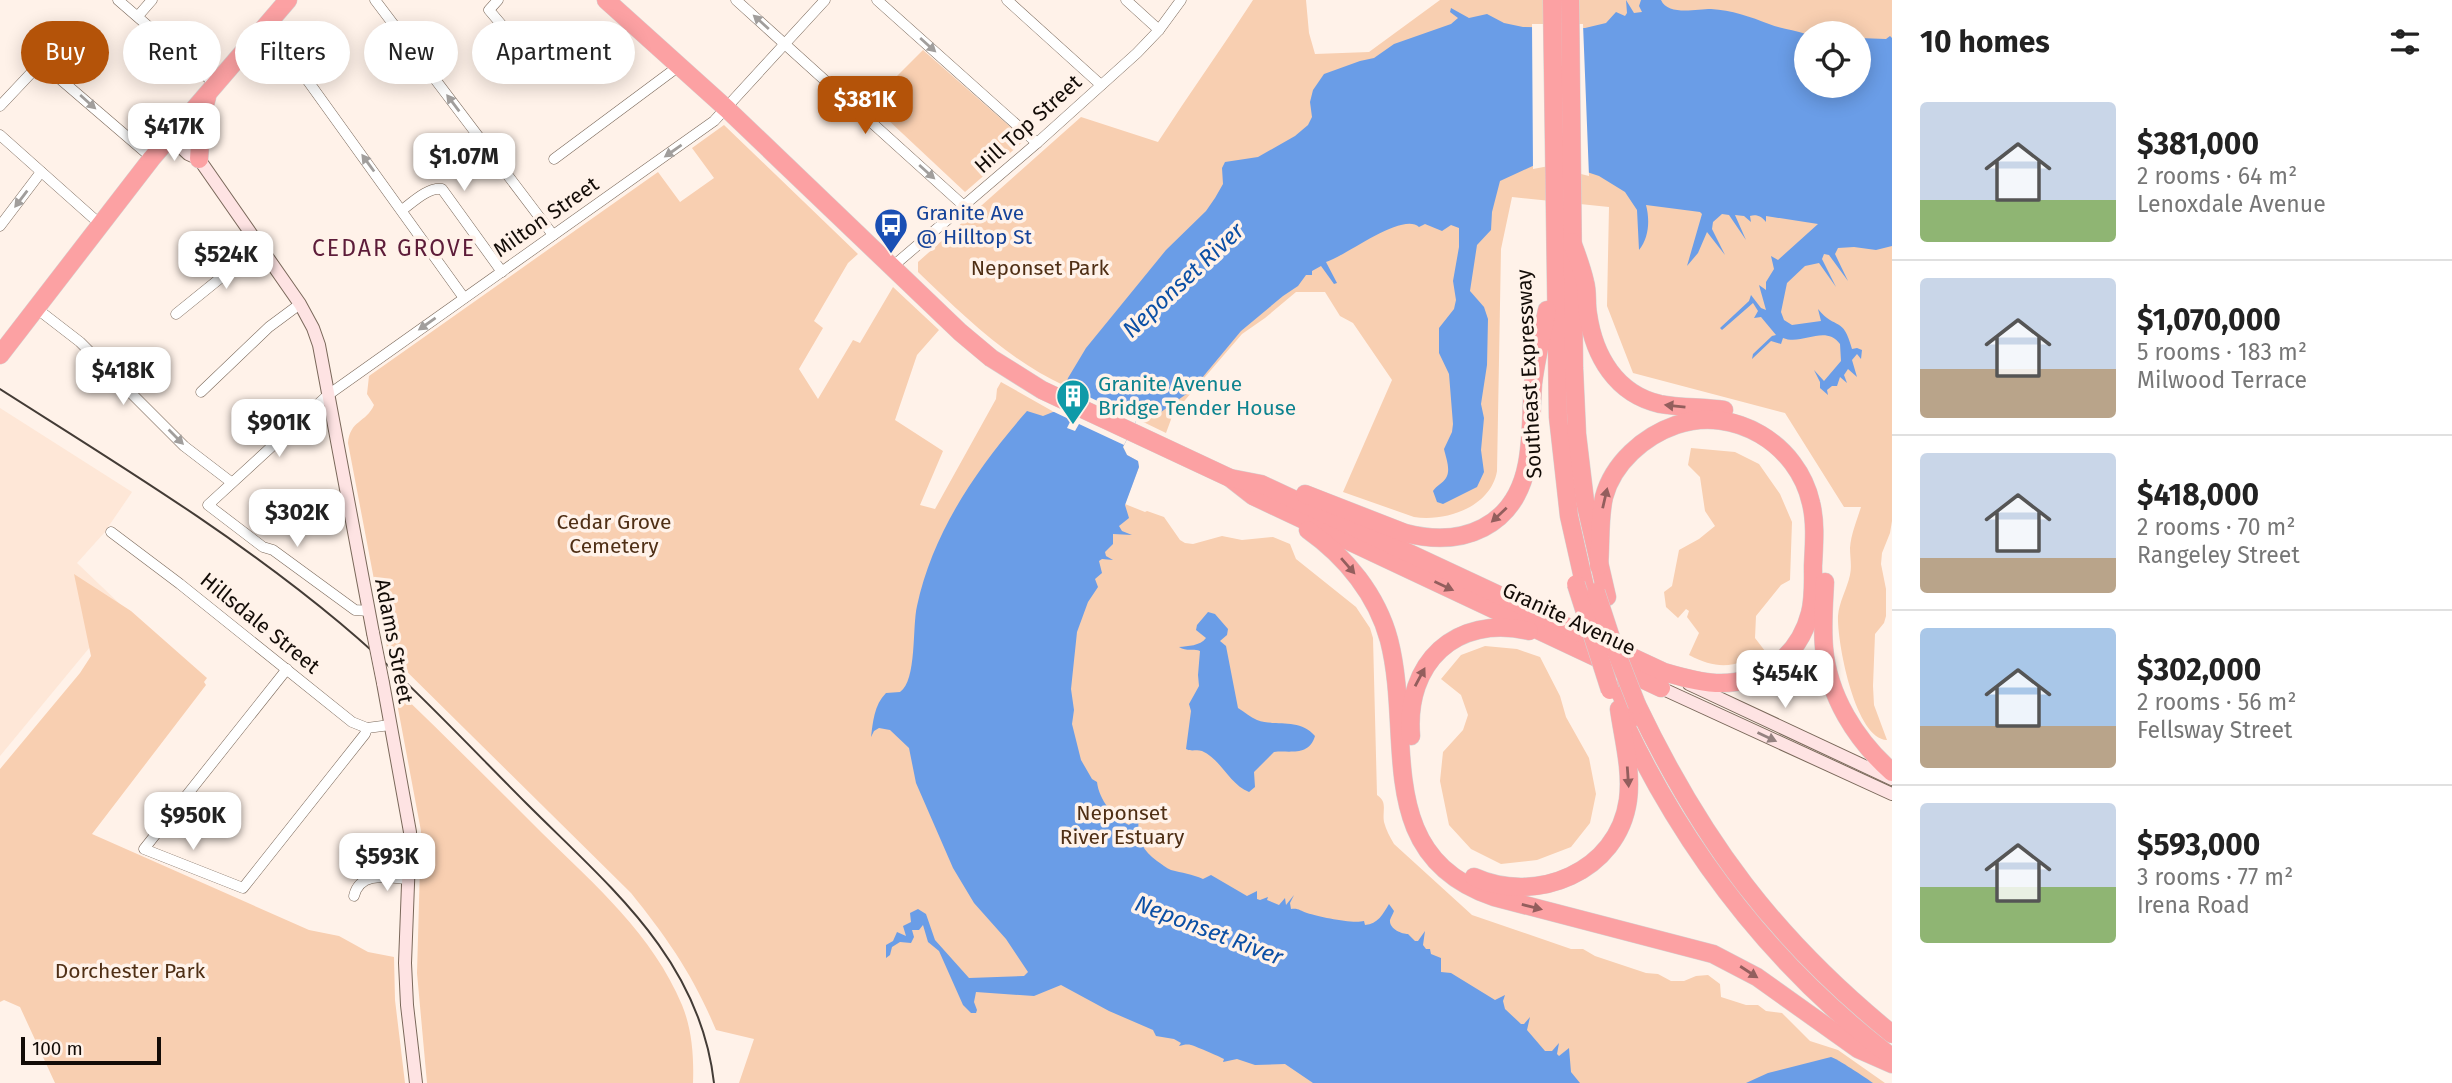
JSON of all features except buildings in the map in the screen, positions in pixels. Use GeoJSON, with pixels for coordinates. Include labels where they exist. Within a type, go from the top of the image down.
{"type":"FeatureCollection","features":[{"type":"Feature","properties":{"kind":"highway"},"geometry":{"type":"LineString","coordinates":[[270,21],[288,0]]}},
{"type":"Feature","properties":{"kind":"highway","name":"Granite Avenue"},"geometry":{"type":"LineString","coordinates":[[606,0],[727,109],[979,349],[1021,378],[1230,478],[1253,496],[1560,641],[1662,680]]}},
{"type":"Feature","properties":{"kind":"highway","name":"Southeast Expressway"},"geometry":{"type":"LineString","coordinates":[[1544,0],[1558,202],[1572,242],[1577,434],[1585,501],[1598,566],[1591,590],[1619,709],[1638,751],[1671,811],[1727,894],[1802,980],[1892,1058]]}},
{"type":"Feature","properties":{"kind":"highway"},"geometry":{"type":"LineString","coordinates":[[1552,0],[1568,435],[1591,590]]}},
{"type":"Feature","properties":{"kind":"highway"},"geometry":{"type":"LineString","coordinates":[[1558,202],[1562,0]]}},
{"type":"Feature","properties":{"kind":"highway","name":"Southeast Expressway"},"geometry":{"type":"LineString","coordinates":[[1570,0],[1558,202],[1547,310],[1552,450],[1561,518],[1591,590],[1621,642],[1641,706],[1718,836],[1751,881],[1816,956],[1892,1024]]}},
{"type":"Feature","properties":{"kind":"highway"},"geometry":{"type":"LineString","coordinates":[[0,355],[152,159],[235,61]]}},
{"type":"Feature","properties":{"kind":"highway"},"geometry":{"type":"LineString","coordinates":[[199,159],[202,116],[212,88]]}},
{"type":"Feature","properties":{"kind":"highway"},"geometry":{"type":"LineString","coordinates":[[1572,242],[1586,285],[1594,341],[1605,365],[1621,383],[1639,397],[1661,404],[1722,409],[1761,421],[1783,435],[1808,465],[1819,489],[1825,516],[1823,634],[1828,674],[1837,699],[1851,724],[1868,748],[1892,772]]}},
{"type":"Feature","properties":{"kind":"highway"},"geometry":{"type":"LineString","coordinates":[[1253,481],[1319,498],[1405,533],[1422,537],[1457,538],[1488,525],[1513,499],[1524,478],[1529,451],[1534,381],[1547,310]]}},
{"type":"Feature","properties":{"kind":"highway"},"geometry":{"type":"LineString","coordinates":[[1598,566],[1602,507],[1612,478],[1623,461],[1640,444],[1671,427],[1692,421],[1715,420],[1751,429],[1780,449],[1801,477],[1811,501],[1815,526],[1812,601],[1807,624],[1797,643],[1772,668],[1740,681],[1662,680]]}},
{"type":"Feature","properties":{"kind":"highway","name":"Granite Avenue"},"geometry":{"type":"LineString","coordinates":[[1230,478],[1253,481],[1662,680]]}},
{"type":"Feature","properties":{"kind":"highway"},"geometry":{"type":"LineString","coordinates":[[1277,507],[1339,555],[1358,577],[1377,609],[1392,653],[1406,805],[1420,840],[1442,868],[1471,888],[1494,897],[1713,954],[1757,977],[1858,1049],[1892,1064]]}},
{"type":"Feature","properties":{"kind":"highway"},"geometry":{"type":"LineString","coordinates":[[1560,641],[1509,628],[1470,633],[1442,648],[1422,671],[1410,710],[1415,794],[1427,832],[1440,851],[1476,878],[1513,888],[1551,885],[1589,865],[1613,838],[1627,803],[1628,777],[1619,709]]}},
{"type":"Feature","properties":{"kind":"highway"},"geometry":{"type":"LineString","coordinates":[[1615,690],[1678,807],[1734,889],[1770,933],[1809,974],[1849,1012],[1892,1047]]}},
{"type":"Feature","properties":{"kind":"highway"},"geometry":{"type":"LineString","coordinates":[[1641,706],[1694,813],[1751,894],[1818,969],[1892,1034]]}},
{"type":"Feature","properties":{"kind":"main road","name":"Adams Street"},"geometry":{"type":"LineString","coordinates":[[174,132],[195,147],[199,159],[300,304],[319,345],[410,832],[406,984],[416,1083]]}},
{"type":"Feature","properties":{"kind":"main road","name":"Granite Avenue"},"geometry":{"type":"LineString","coordinates":[[1662,680],[1892,779]]}},
{"type":"Feature","properties":{"kind":"main road","name":"Granite Avenue"},"geometry":{"type":"LineString","coordinates":[[1662,680],[1892,794]]}},
{"type":"Feature","properties":{"kind":"street"},"geometry":{"type":"LineString","coordinates":[[118,0],[212,88]]}},
{"type":"Feature","properties":{"kind":"street"},"geometry":{"type":"LineString","coordinates":[[138,16],[152,0]]}},
{"type":"Feature","properties":{"kind":"street"},"geometry":{"type":"LineString","coordinates":[[374,0],[553,235]]}},
{"type":"Feature","properties":{"kind":"street"},"geometry":{"type":"LineString","coordinates":[[498,0],[489,10],[498,21]]}},
{"type":"Feature","properties":{"kind":"street"},"geometry":{"type":"LineString","coordinates":[[736,0],[964,206]]}},
{"type":"Feature","properties":{"kind":"street","name":"Milton Street"},"geometry":{"type":"LineString","coordinates":[[369,611],[355,610],[273,550],[262,547],[208,505],[328,395],[709,125],[727,109],[825,0]]}},
{"type":"Feature","properties":{"kind":"street"},"geometry":{"type":"LineString","coordinates":[[877,0],[1037,143]]}},
{"type":"Feature","properties":{"kind":"street"},"geometry":{"type":"LineString","coordinates":[[1007,0],[1101,85]]}},
{"type":"Feature","properties":{"kind":"street"},"geometry":{"type":"LineString","coordinates":[[1126,0],[1159,30]]}},
{"type":"Feature","properties":{"kind":"street","name":"Hill Top Street"},"geometry":{"type":"LineString","coordinates":[[892,267],[1101,85],[1159,30],[1181,0]]}},
{"type":"Feature","properties":{"kind":"street"},"geometry":{"type":"LineString","coordinates":[[554,159],[679,66]]}},
{"type":"Feature","properties":{"kind":"street"},"geometry":{"type":"LineString","coordinates":[[0,106],[33,71],[46,67],[152,159]]}},
{"type":"Feature","properties":{"kind":"street"},"geometry":{"type":"LineString","coordinates":[[310,84],[464,298]]}},
{"type":"Feature","properties":{"kind":"street"},"geometry":{"type":"LineString","coordinates":[[0,135],[101,225]]}},
{"type":"Feature","properties":{"kind":"street"},"geometry":{"type":"LineString","coordinates":[[0,226],[41,172]]}},
{"type":"Feature","properties":{"kind":"street"},"geometry":{"type":"LineString","coordinates":[[401,210],[431,190],[442,189],[502,272]]}},
{"type":"Feature","properties":{"kind":"street"},"geometry":{"type":"LineString","coordinates":[[176,314],[260,246]]}},
{"type":"Feature","properties":{"kind":"street"},"geometry":{"type":"LineString","coordinates":[[201,392],[269,327],[300,304]]}},
{"type":"Feature","properties":{"kind":"street"},"geometry":{"type":"LineString","coordinates":[[36,308],[80,342],[184,446],[230,482]]}},
{"type":"Feature","properties":{"kind":"street","name":"Hillsdale Street"},"geometry":{"type":"LineString","coordinates":[[111,532],[352,722],[368,728]]}},
{"type":"Feature","properties":{"kind":"street"},"geometry":{"type":"LineString","coordinates":[[287,669],[144,849],[243,888],[368,728],[390,725]]}},
{"type":"Feature","properties":{"kind":"street"},"geometry":{"type":"LineString","coordinates":[[354,896],[360,884],[371,878],[380,876],[410,879]]}},
{"type":"Feature","properties":{"kind":"shaded area"},"geometry":{"type":"Polygon","coordinates":[[[0,408],[132,492],[104,533],[77,563],[123,607],[0,756],[0,408]]]}},
{"type":"Feature","properties":{"kind":"green space","name":"Neponset River Estuary"},"geometry":{"type":"Polygon","coordinates":[[[1253,0],[1306,0],[1309,33],[1315,54],[1369,52],[1440,0],[1892,0],[1892,521],[1882,553],[1886,616],[1875,634],[1873,686],[1874,705],[1887,740],[1876,735],[1866,724],[1857,707],[1845,666],[1839,629],[1841,601],[1851,572],[1850,548],[1861,507],[1844,507],[1785,413],[1633,373],[1607,306],[1609,207],[1512,197],[1501,249],[1497,471],[1486,494],[1465,509],[1440,517],[1414,517],[1343,492],[1392,380],[1353,323],[1340,316],[1325,292],[1296,292],[1242,334],[1173,414],[1166,433],[1137,419],[1123,447],[1127,455],[1138,461],[1139,467],[1125,504],[1164,517],[1185,543],[1193,544],[1222,536],[1242,540],[1273,537],[1290,544],[1296,559],[1356,607],[1370,628],[1373,638],[1377,795],[1384,804],[1386,828],[1394,844],[1472,915],[1571,949],[1583,949],[1595,956],[1646,973],[1658,974],[1671,981],[1708,975],[1720,984],[1721,997],[1746,1005],[1758,1005],[1766,1011],[1782,1013],[1810,1041],[1838,1050],[1885,1083],[739,1083],[754,1039],[716,1030],[679,958],[631,893],[388,653],[348,443],[352,430],[374,405],[367,394],[369,376],[658,172],[680,202],[714,178],[692,148],[724,125],[858,254],[848,263],[814,321],[823,328],[799,369],[818,399],[853,340],[860,343],[893,287],[939,330],[917,355],[895,420],[943,451],[920,505],[935,509],[996,399],[1001,382],[1054,412],[1065,386],[1024,363],[987,335],[918,272],[918,262],[1081,117],[1158,142],[1253,0]]]}},
{"type":"Feature","properties":{"kind":"green space"},"geometry":{"type":"Polygon","coordinates":[[[923,50],[1025,140],[965,192],[870,103],[923,50]]]}},
{"type":"Feature","properties":{"kind":"green space"},"geometry":{"type":"Polygon","coordinates":[[[1691,448],[1735,452],[1759,464],[1780,494],[1792,522],[1790,580],[1781,585],[1756,616],[1755,638],[1765,651],[1737,664],[1719,665],[1689,655],[1699,633],[1687,617],[1689,611],[1686,609],[1678,618],[1666,607],[1664,592],[1672,586],[1679,550],[1715,526],[1705,511],[1700,477],[1688,465],[1691,448]]]}},
{"type":"Feature","properties":{"kind":"green space","name":"Dorchester Park"},"geometry":{"type":"Polygon","coordinates":[[[74,574],[131,611],[207,678],[204,682],[206,685],[92,834],[309,930],[339,936],[368,952],[394,957],[395,1000],[405,1083],[55,1083],[20,1007],[4,1000],[0,1002],[0,769],[91,656],[74,574]]]}},
{"type":"Feature","properties":{"kind":"green space"},"geometry":{"type":"Polygon","coordinates":[[[1485,646],[1517,649],[1540,657],[1560,696],[1566,717],[1589,758],[1596,794],[1590,823],[1571,847],[1537,860],[1501,864],[1471,849],[1449,825],[1440,781],[1443,752],[1463,730],[1468,715],[1461,695],[1441,679],[1461,655],[1485,646]]]}},
{"type":"Feature","properties":{"kind":"green space"},"geometry":{"type":"Polygon","coordinates":[[[394,687],[602,892],[639,934],[670,980],[682,1005],[692,1043],[693,1083],[427,1083],[417,973],[421,831],[394,687]]]}},
{"type":"Feature","properties":{"kind":"water","name":"Neponset River"},"geometry":{"type":"Polygon","coordinates":[[[1626,0],[1634,13],[1642,12],[1639,6],[1641,0],[1661,0],[1676,10],[1726,11],[1794,31],[1794,98],[1871,98],[1871,38],[1892,38],[1892,246],[1876,250],[1838,248],[1835,254],[1848,281],[1829,255],[1824,254],[1822,259],[1836,287],[1819,263],[1805,266],[1787,283],[1781,312],[1784,320],[1792,325],[1821,321],[1818,309],[1842,327],[1852,349],[1862,350],[1861,359],[1857,354],[1852,360],[1857,377],[1848,369],[1844,375],[1847,383],[1840,377],[1837,386],[1827,390],[1828,395],[1820,388],[1814,370],[1824,381],[1841,361],[1840,344],[1827,336],[1798,340],[1783,338],[1781,344],[1771,341],[1752,359],[1753,354],[1776,335],[1761,317],[1754,318],[1758,311],[1753,303],[1722,330],[1720,328],[1749,301],[1751,295],[1761,308],[1766,310],[1759,285],[1766,290],[1766,282],[1774,269],[1771,256],[1778,260],[1818,224],[1766,216],[1766,222],[1755,215],[1750,216],[1751,222],[1744,216],[1735,215],[1746,240],[1729,215],[1722,214],[1713,222],[1712,229],[1725,255],[1707,232],[1698,253],[1687,266],[1702,214],[1700,212],[1646,205],[1648,229],[1639,250],[1637,210],[1625,192],[1599,176],[1581,170],[1537,164],[1500,181],[1492,212],[1491,230],[1477,245],[1470,291],[1484,307],[1488,319],[1487,365],[1481,404],[1484,418],[1481,450],[1484,472],[1477,487],[1443,504],[1437,502],[1433,491],[1447,475],[1448,464],[1444,449],[1453,424],[1449,374],[1439,353],[1439,328],[1454,309],[1456,300],[1453,281],[1459,247],[1459,228],[1451,225],[1442,231],[1425,224],[1419,227],[1411,224],[1400,225],[1326,262],[1337,283],[1334,284],[1321,266],[1312,271],[1312,275],[1306,275],[1298,286],[1241,331],[1192,390],[1154,417],[1137,419],[1123,447],[1127,455],[1138,461],[1139,467],[1125,505],[1129,518],[1119,526],[1122,531],[1132,535],[1113,534],[1113,544],[1105,552],[1106,556],[1113,560],[1099,561],[1102,573],[1095,579],[1098,587],[1088,602],[1077,632],[1071,689],[1074,710],[1072,724],[1081,760],[1092,779],[1097,782],[1104,802],[1118,818],[1129,825],[1139,814],[1140,841],[1157,861],[1171,870],[1203,879],[1211,875],[1247,896],[1257,891],[1257,899],[1268,897],[1267,900],[1279,905],[1285,898],[1286,905],[1294,895],[1290,903],[1291,909],[1336,920],[1364,921],[1365,925],[1370,924],[1380,918],[1389,904],[1394,911],[1390,923],[1399,932],[1418,941],[1425,931],[1423,945],[1430,949],[1431,954],[1441,958],[1441,972],[1451,973],[1495,1000],[1505,995],[1505,1009],[1521,1024],[1530,1017],[1527,1030],[1545,1051],[1552,1051],[1559,1043],[1559,1056],[1569,1048],[1571,1072],[1580,1083],[1313,1083],[1285,1064],[1255,1065],[1237,1059],[1223,1062],[1224,1059],[1194,1046],[1179,1046],[1181,1043],[1174,1039],[1156,1036],[1153,1030],[1109,1011],[1061,985],[1034,996],[976,992],[974,1002],[977,1010],[976,1013],[971,1013],[963,1005],[939,951],[928,942],[923,925],[919,930],[912,930],[914,937],[911,943],[900,942],[892,947],[886,958],[886,945],[893,941],[897,932],[906,936],[903,926],[911,922],[910,913],[918,909],[926,914],[935,940],[969,978],[1024,976],[1028,972],[1006,939],[974,903],[953,868],[916,783],[909,748],[890,730],[879,728],[871,737],[875,714],[882,698],[886,693],[900,692],[909,676],[917,606],[934,552],[960,501],[991,455],[1027,411],[1043,416],[1058,410],[1068,378],[1086,348],[1166,250],[1206,211],[1215,198],[1223,184],[1222,168],[1225,162],[1258,157],[1295,136],[1308,125],[1312,117],[1310,102],[1313,90],[1324,74],[1374,58],[1394,44],[1451,24],[1458,18],[1450,12],[1451,8],[1469,18],[1487,14],[1504,23],[1523,27],[1585,28],[1606,23],[1616,12],[1625,16],[1626,0]]]}},
{"type":"Feature","properties":{"kind":"water"},"geometry":{"type":"Polygon","coordinates":[[[1208,612],[1215,614],[1228,629],[1227,635],[1220,641],[1226,646],[1238,708],[1264,722],[1302,726],[1315,736],[1312,743],[1303,750],[1274,752],[1254,772],[1255,787],[1249,792],[1236,783],[1209,755],[1202,751],[1186,749],[1191,711],[1189,704],[1199,686],[1200,651],[1179,647],[1197,644],[1206,638],[1196,630],[1208,612]]]}},
{"type":"Feature","properties":{"kind":"water"},"geometry":{"type":"Polygon","coordinates":[[[1831,1057],[1873,1083],[1746,1083],[1768,1073],[1831,1057]]]}},
{"type":"Feature","properties":{"kind":"pier"},"geometry":{"type":"Polygon","coordinates":[[[1532,24],[1583,24],[1589,176],[1549,166],[1533,169],[1532,24]]]}},
{"type":"Feature","properties":{"kind":"pier"},"geometry":{"type":"Polygon","coordinates":[[[1065,386],[1137,419],[1124,445],[1079,424],[1075,431],[1067,428],[1071,420],[1052,411],[1065,386]]]}},
{"type":"Feature","properties":{"kind":"tram line"},"geometry":{"type":"LineString","coordinates":[[0,389],[131,472],[259,560],[340,623],[413,689],[589,865],[646,928],[670,962],[690,999],[705,1039],[714,1083]]}},
{"type":"Feature","properties":{"kind":"place","name":"Granite Ave @ Hilltop St"},"geometry":{"type":"Point","coordinates":[891,255]}},
{"type":"Feature","properties":{"kind":"place","name":"Granite Avenue Bridge Tender House"},"geometry":{"type":"Point","coordinates":[1073,426]}},
{"type":"Feature","properties":{"kind":"district","name":"CEDAR GROVE"},"geometry":{"type":"Point","coordinates":[394,248]}},
{"type":"Feature","properties":{"kind":"park label","name":"Neponset Park"},"geometry":{"type":"Point","coordinates":[1040,268]}},
{"type":"Feature","properties":{"kind":"park label","name":"Cedar Grove Cemetery"},"geometry":{"type":"Point","coordinates":[614,534]}}]}
